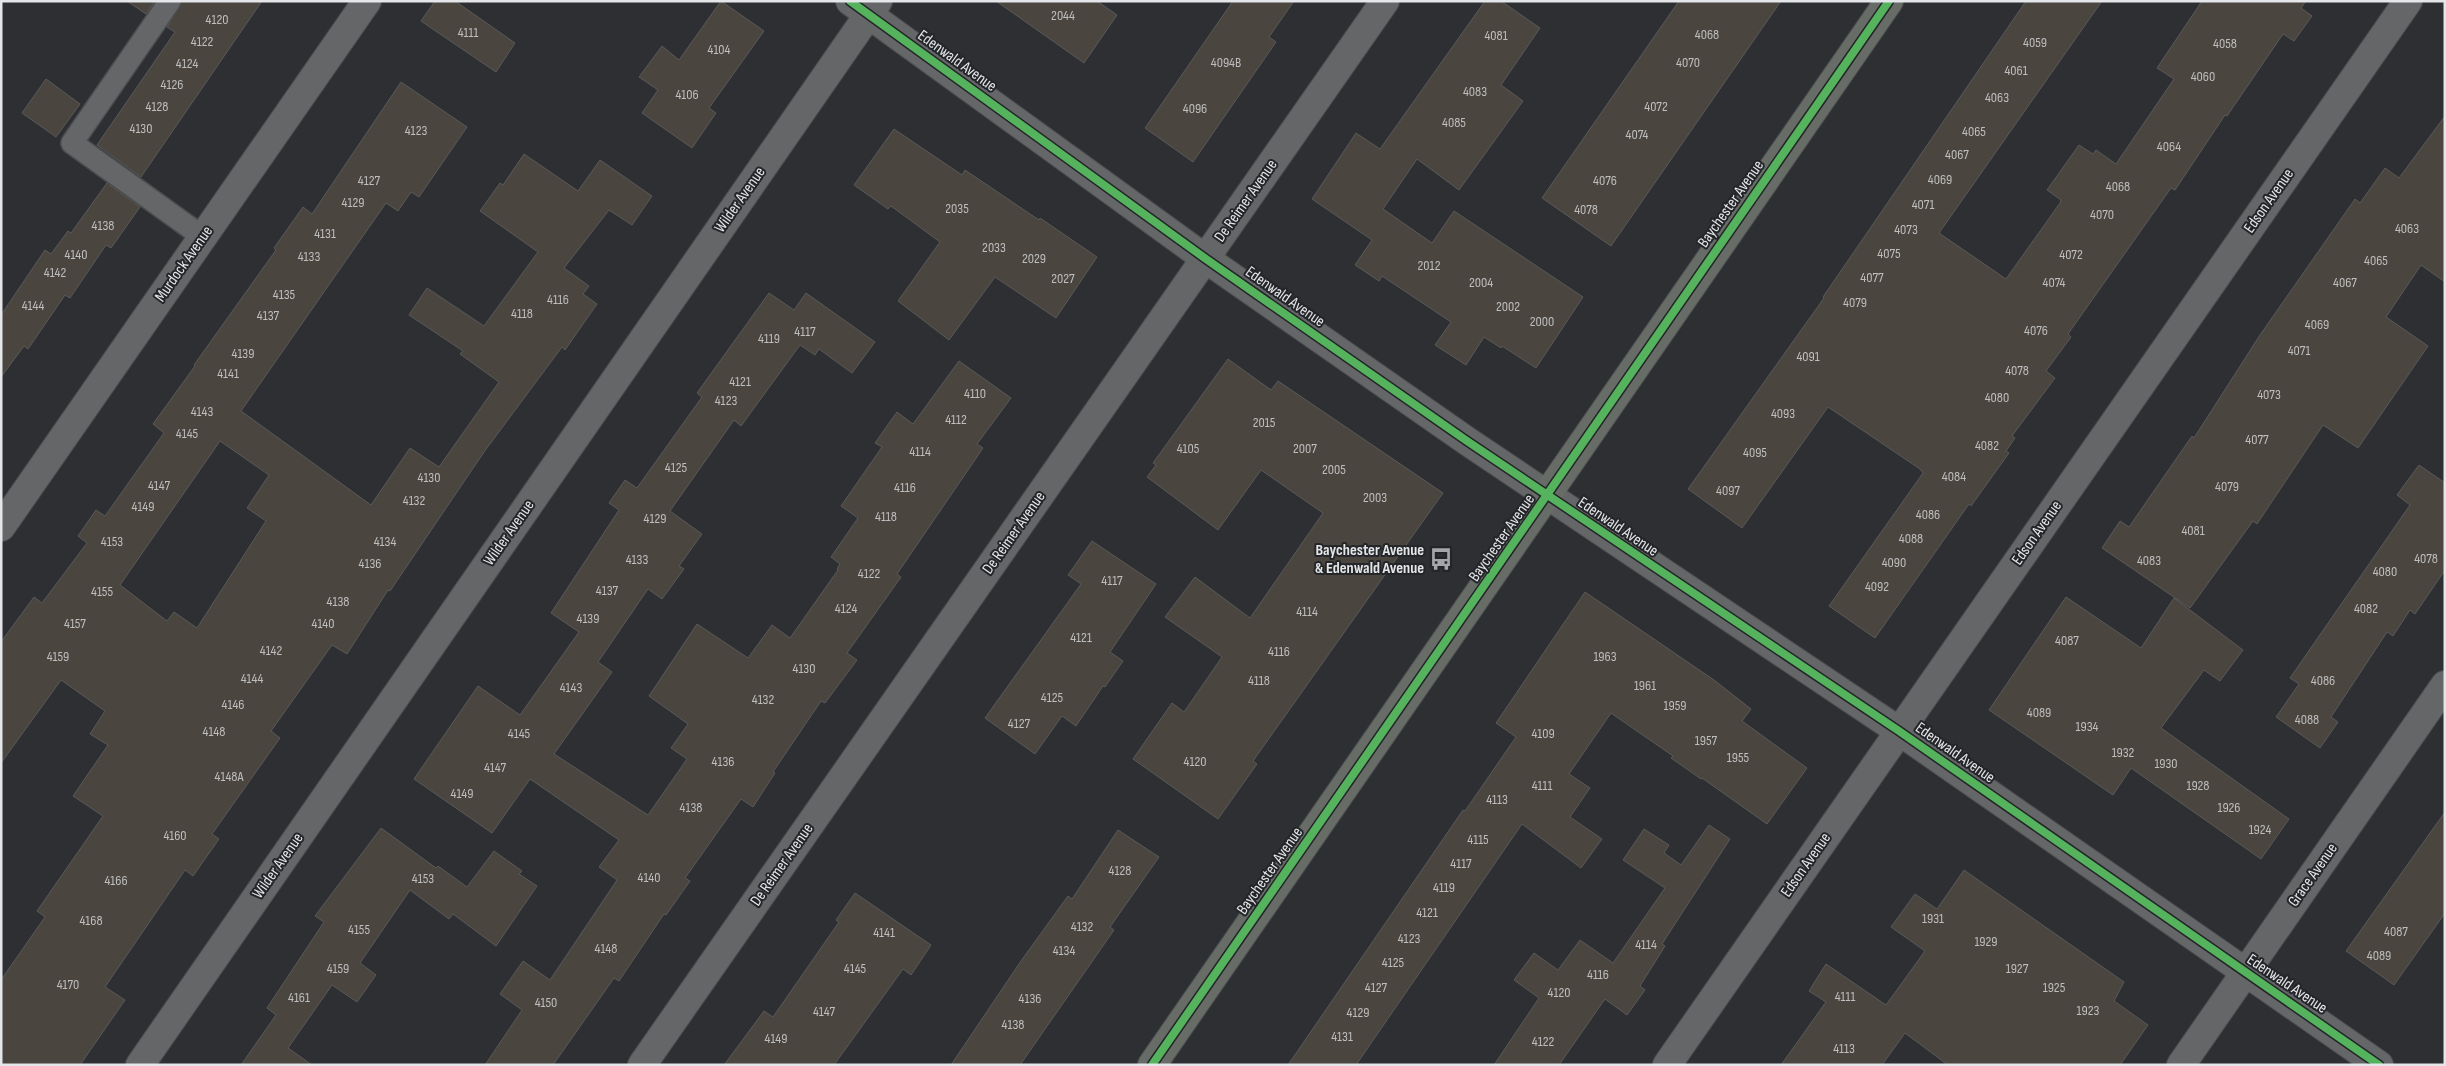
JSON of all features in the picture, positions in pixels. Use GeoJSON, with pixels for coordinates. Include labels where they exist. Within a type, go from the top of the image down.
{"type":"FeatureCollection","features":[{"type":"Feature","properties":{"kind":"main road","name":"Baychester Avenue"},"geometry":{"type":"LineString","coordinates":[[1152,1065],[1548,496],[1710,257],[1889,1]]}},
{"type":"Feature","properties":{"kind":"street","name":"De Reimer Avenue"},"geometry":{"type":"LineString","coordinates":[[642,1065],[1385,1]]}},
{"type":"Feature","properties":{"kind":"street","name":"Edson Avenue"},"geometry":{"type":"LineString","coordinates":[[1667,1065],[2408,1]]}},
{"type":"Feature","properties":{"kind":"street","name":"Murdock Avenue"},"geometry":{"type":"LineString","coordinates":[[1,527],[365,2]]}},
{"type":"Feature","properties":{"kind":"street","name":"Edenwald Avenue"},"geometry":{"type":"LineString","coordinates":[[866,6],[1206,259],[1548,496],[1899,731],[2379,1065]]}},
{"type":"Feature","properties":{"kind":"street","name":"Wilder Avenue"},"geometry":{"type":"LineString","coordinates":[[140,1065],[866,6]]}},
{"type":"Feature","properties":{"kind":"street","name":"Grace Avenue"},"geometry":{"type":"LineString","coordinates":[[2180,1065],[2445,685]]}},
{"type":"Feature","properties":{"kind":"lane"},"geometry":{"type":"LineString","coordinates":[[170,1],[72,144],[203,237]]}},
{"type":"Feature","properties":{"kind":"building"},"geometry":{"type":"Polygon","coordinates":[[[127,1],[155,1],[146,14],[127,1]]]}},
{"type":"Feature","properties":{"kind":"building"},"geometry":{"type":"Polygon","coordinates":[[[182,1],[262,1],[141,177],[97,145],[175,32],[167,27],[182,1]]]}},
{"type":"Feature","properties":{"kind":"building"},"geometry":{"type":"Polygon","coordinates":[[[435,1],[455,1],[515,43],[496,72],[421,21],[435,1]]]}},
{"type":"Feature","properties":{"kind":"building"},"geometry":{"type":"Polygon","coordinates":[[[721,1],[764,31],[709,108],[716,113],[692,148],[642,113],[658,90],[639,77],[662,46],[679,60],[721,1]]]}},
{"type":"Feature","properties":{"kind":"building"},"geometry":{"type":"Polygon","coordinates":[[[996,1],[1097,1],[1117,15],[1084,63],[996,1]]]}},
{"type":"Feature","properties":{"kind":"building"},"geometry":{"type":"Polygon","coordinates":[[[1233,1],[1294,1],[1269,37],[1276,42],[1193,162],[1145,128],[1233,1]]]}},
{"type":"Feature","properties":{"kind":"building"},"geometry":{"type":"Polygon","coordinates":[[[1485,1],[1501,1],[1540,28],[1501,85],[1523,101],[1459,190],[1417,159],[1383,209],[1432,243],[1454,211],[1583,297],[1536,368],[1484,337],[1466,365],[1435,345],[1451,322],[1382,276],[1379,281],[1355,265],[1372,240],[1312,199],[1356,133],[1380,149],[1485,1]]]}},
{"type":"Feature","properties":{"kind":"building"},"geometry":{"type":"Polygon","coordinates":[[[1679,1],[1781,1],[1611,246],[1542,198],[1679,1]]]}},
{"type":"Feature","properties":{"kind":"building"},"geometry":{"type":"Polygon","coordinates":[[[2026,1],[2102,1],[1939,233],[2006,279],[2060,203],[2061,200],[2047,190],[2079,145],[2093,154],[2096,150],[2116,164],[2174,79],[2157,68],[2202,1],[2306,1],[2301,8],[2312,16],[2294,41],[2283,34],[2227,116],[2225,115],[2175,190],[2171,188],[2068,334],[2071,337],[2046,371],[2055,378],[2012,436],[2015,438],[2006,451],[2009,453],[1971,506],[1969,504],[1875,638],[1829,606],[1923,473],[1920,469],[1828,407],[1742,528],[1688,489],[1824,298],[2026,1]]]}},
{"type":"Feature","properties":{"kind":"building"},"geometry":{"type":"Polygon","coordinates":[[[46,79],[80,104],[56,137],[22,113],[46,79]]]}},
{"type":"Feature","properties":{"kind":"building"},"geometry":{"type":"Polygon","coordinates":[[[401,82],[467,127],[419,197],[411,192],[398,211],[386,203],[241,411],[371,505],[410,448],[439,467],[499,382],[460,354],[463,351],[409,315],[427,288],[484,326],[538,252],[480,211],[500,183],[503,185],[524,154],[578,191],[600,160],[652,196],[632,225],[609,210],[564,268],[589,286],[583,294],[597,304],[565,350],[562,347],[484,452],[390,591],[388,590],[347,654],[332,645],[271,731],[280,738],[212,834],[219,839],[193,876],[185,870],[105,987],[125,1000],[80,1065],[1,1065],[1,980],[45,917],[37,911],[103,816],[73,796],[108,745],[90,734],[105,711],[61,680],[1,763],[1,642],[34,597],[42,603],[87,543],[78,536],[96,510],[105,516],[164,433],[153,424],[276,250],[274,248],[303,207],[312,214],[401,82]],[[220,441],[120,585],[167,621],[174,612],[197,628],[266,521],[247,508],[269,475],[220,441]]]}},
{"type":"Feature","properties":{"kind":"building"},"geometry":{"type":"Polygon","coordinates":[[[2445,116],[2445,282],[2421,265],[2386,317],[2428,346],[2358,448],[2323,425],[2257,524],[2253,521],[2190,608],[2102,548],[2120,521],[2129,527],[2192,436],[2194,438],[2260,335],[2355,199],[2360,203],[2385,168],[2399,178],[2445,116]]]}},
{"type":"Feature","properties":{"kind":"building"},"geometry":{"type":"Polygon","coordinates":[[[894,129],[962,175],[965,170],[1097,257],[1056,318],[995,277],[949,340],[898,301],[940,242],[891,206],[888,209],[854,185],[894,129]]]}},
{"type":"Feature","properties":{"kind":"building"},"geometry":{"type":"Polygon","coordinates":[[[107,183],[140,207],[111,248],[106,245],[70,298],[65,295],[28,349],[24,346],[1,377],[1,315],[45,250],[51,254],[68,231],[71,233],[107,183]]]}},
{"type":"Feature","properties":{"kind":"building"},"geometry":{"type":"Polygon","coordinates":[[[769,293],[794,310],[806,293],[875,342],[852,373],[819,349],[815,355],[800,345],[741,426],[734,420],[670,511],[702,534],[679,566],[684,569],[662,599],[648,589],[598,662],[612,672],[554,754],[648,815],[687,759],[671,748],[688,724],[649,696],[697,624],[748,658],[772,625],[790,638],[838,570],[840,564],[831,557],[858,518],[841,506],[882,447],[875,443],[897,412],[913,424],[959,361],[1011,398],[977,444],[983,448],[897,574],[901,577],[847,653],[857,660],[825,703],[821,701],[773,772],[775,773],[753,807],[741,799],[685,878],[690,881],[666,915],[664,914],[619,981],[614,978],[553,1065],[485,1065],[522,1010],[500,994],[523,961],[550,980],[617,880],[599,867],[619,840],[530,779],[492,833],[414,779],[478,686],[520,715],[579,632],[551,613],[619,510],[609,503],[625,480],[637,488],[702,397],[697,393],[769,293]]]}},
{"type":"Feature","properties":{"kind":"building"},"geometry":{"type":"Polygon","coordinates":[[[1228,359],[1271,390],[1278,381],[1443,493],[1253,761],[1257,764],[1218,819],[1133,759],[1172,703],[1184,712],[1222,657],[1165,617],[1195,577],[1250,618],[1323,513],[1261,470],[1218,530],[1147,477],[1156,465],[1153,463],[1228,359]]]}},
{"type":"Feature","properties":{"kind":"building"},"geometry":{"type":"Polygon","coordinates":[[[2419,465],[2445,483],[2445,570],[2415,614],[2410,610],[2393,636],[2387,632],[2331,717],[2338,722],[2320,748],[2276,717],[2299,684],[2290,678],[2410,505],[2397,495],[2419,465]]]}},
{"type":"Feature","properties":{"kind":"building"},"geometry":{"type":"Polygon","coordinates":[[[1092,541],[1156,584],[1110,652],[1123,661],[1105,687],[1103,686],[1076,726],[1062,716],[1035,754],[985,718],[1081,584],[1068,575],[1092,541]]]}},
{"type":"Feature","properties":{"kind":"building"},"geometry":{"type":"Polygon","coordinates":[[[1585,592],[1714,680],[1751,709],[1742,721],[1807,768],[1767,824],[1671,758],[1673,756],[1611,713],[1569,774],[1590,788],[1570,817],[1602,839],[1581,868],[1522,824],[1356,1065],[1288,1065],[1463,810],[1465,811],[1516,737],[1496,723],[1585,592]]]}},
{"type":"Feature","properties":{"kind":"building"},"geometry":{"type":"Polygon","coordinates":[[[2066,597],[2141,648],[2174,598],[2243,650],[2220,681],[2204,670],[2161,728],[2289,819],[2261,859],[2131,768],[2113,795],[1989,710],[2066,597]]]}},
{"type":"Feature","properties":{"kind":"building"},"geometry":{"type":"Polygon","coordinates":[[[2445,812],[2445,913],[2394,985],[2346,951],[2445,812]]]}},
{"type":"Feature","properties":{"kind":"building"},"geometry":{"type":"Polygon","coordinates":[[[1709,825],[1730,839],[1662,944],[1665,946],[1640,986],[1645,990],[1627,1015],[1605,999],[1559,1065],[1494,1065],[1539,998],[1514,980],[1534,953],[1558,970],[1580,940],[1613,963],[1665,888],[1623,860],[1644,829],[1669,845],[1664,853],[1681,865],[1709,825]]]}},
{"type":"Feature","properties":{"kind":"building"},"geometry":{"type":"Polygon","coordinates":[[[381,828],[436,868],[438,866],[467,887],[494,851],[522,871],[519,874],[537,886],[496,946],[453,914],[449,919],[410,890],[360,963],[376,975],[357,1002],[332,985],[288,1048],[312,1065],[241,1065],[276,1015],[267,1008],[324,922],[315,916],[381,828]]]}},
{"type":"Feature","properties":{"kind":"building"},"geometry":{"type":"Polygon","coordinates":[[[1118,830],[1159,857],[1110,927],[1114,930],[1020,1065],[951,1065],[1021,961],[1068,896],[1072,899],[1118,830]]]}},
{"type":"Feature","properties":{"kind":"building"},"geometry":{"type":"Polygon","coordinates":[[[1964,870],[2124,982],[2114,1001],[2148,1025],[2120,1065],[1948,1065],[1905,1033],[1882,1065],[1781,1065],[1826,1002],[1809,991],[1826,964],[1886,1005],[1925,951],[1891,927],[1915,894],[1937,909],[1964,870]]]}},
{"type":"Feature","properties":{"kind":"building"},"geometry":{"type":"Polygon","coordinates":[[[855,893],[931,945],[911,975],[903,969],[834,1065],[724,1065],[764,1011],[773,1017],[839,922],[836,920],[855,893]]]}},
{"type":"Feature","properties":{"kind":"cycle path"},"geometry":{"type":"LineString","coordinates":[[850,1],[1206,259],[1467,441],[1899,731],[2379,1065]]}},
{"type":"Feature","properties":{"kind":"cycle path"},"geometry":{"type":"LineString","coordinates":[[1152,1065],[1889,1]]}},
{"type":"Feature","properties":{"kind":"place","name":"Baychester Avenue & Edenwald Avenue"},"geometry":{"type":"Point","coordinates":[1441,559]}}]}
